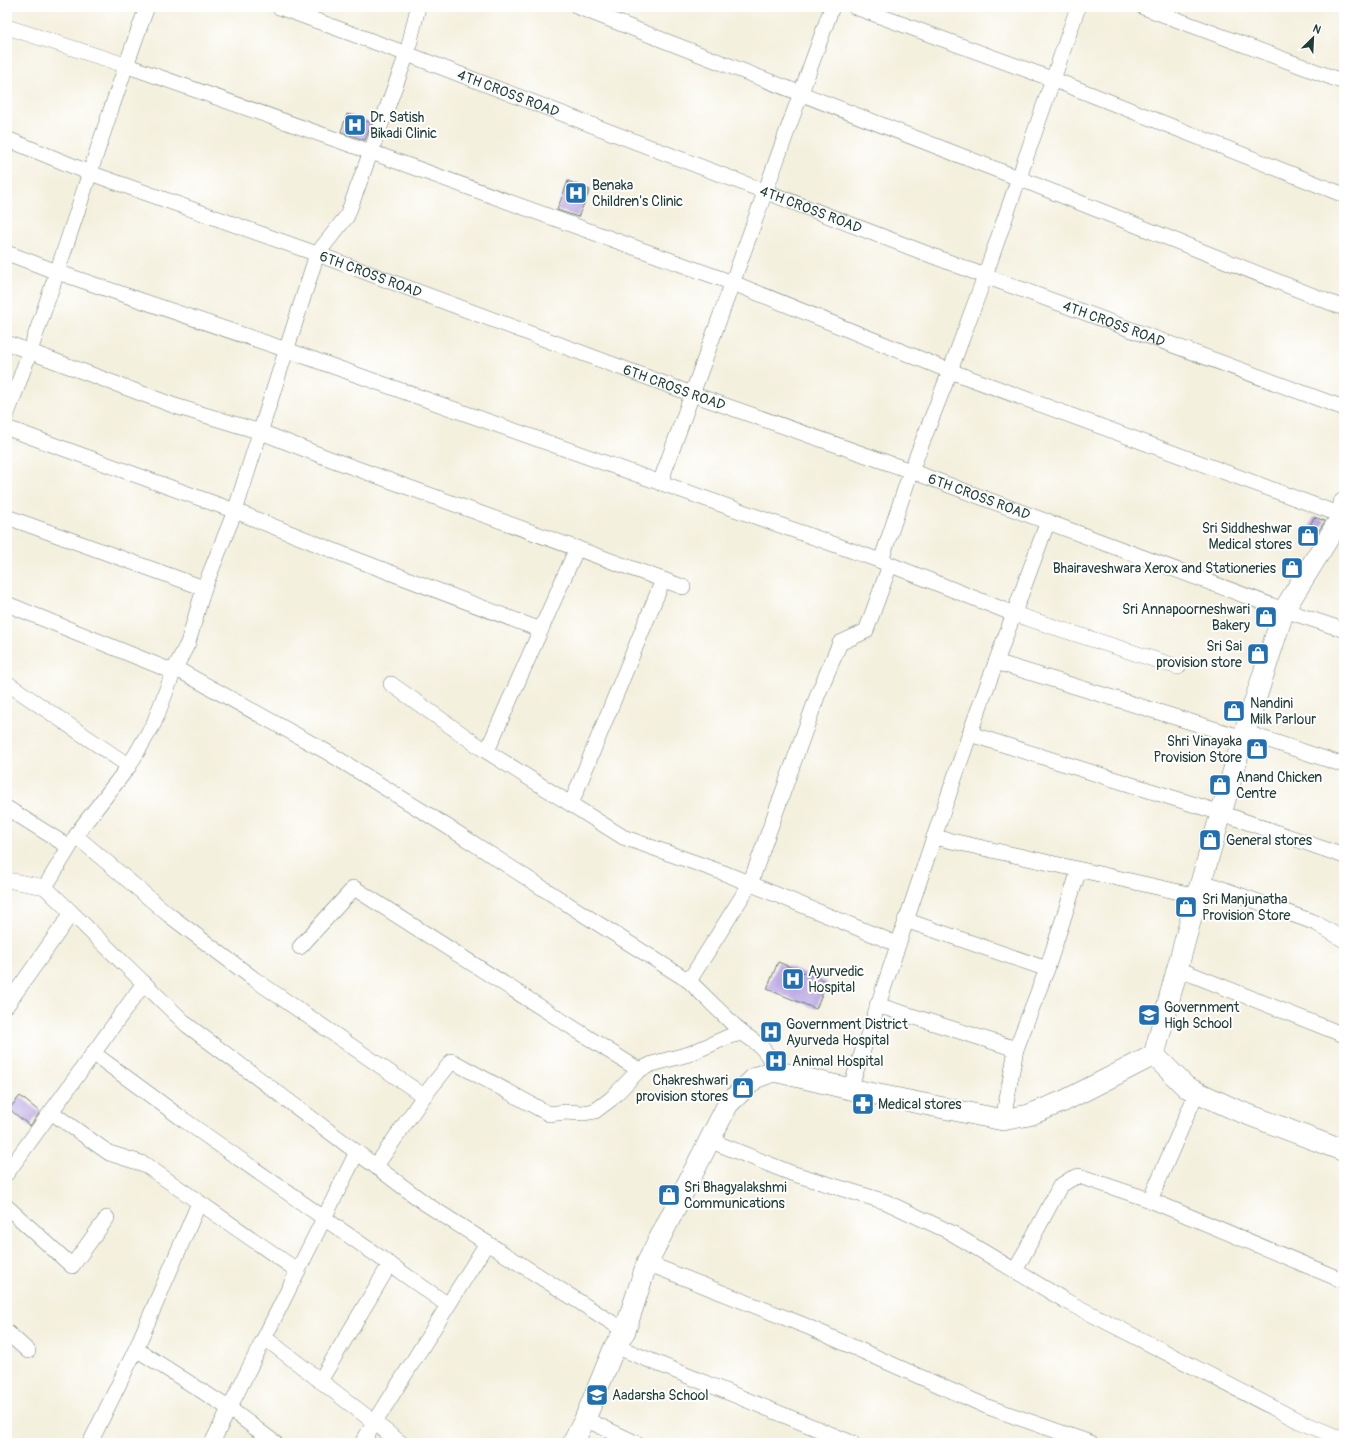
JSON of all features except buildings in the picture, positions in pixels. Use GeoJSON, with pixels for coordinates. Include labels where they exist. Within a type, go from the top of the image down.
{"type":"FeatureCollection","features":[{"type":"Feature","properties":{"kind":"street"},"geometry":{"type":"LineString","coordinates":[[7,414],[30,353],[126,65],[147,7]]}},
{"type":"Feature","properties":{"kind":"street","name":"4TH CROSS ROAD"},"geometry":{"type":"LineString","coordinates":[[279,7],[407,54],[985,276],[1344,408]]}},
{"type":"Feature","properties":{"kind":"street"},"geometry":{"type":"LineString","coordinates":[[45,887],[73,842],[129,766],[154,723],[175,670],[188,643],[204,588],[235,511],[318,254],[347,216],[407,54],[418,7]]}},
{"type":"Feature","properties":{"kind":"street"},"geometry":{"type":"LineString","coordinates":[[578,7],[801,95],[1018,178],[1344,308]]}},
{"type":"Feature","properties":{"kind":"street"},"geometry":{"type":"LineString","coordinates":[[660,483],[832,7]]}},
{"type":"Feature","properties":{"kind":"street"},"geometry":{"type":"LineString","coordinates":[[855,7],[1052,79],[1344,195]]}},
{"type":"Feature","properties":{"kind":"street"},"geometry":{"type":"LineString","coordinates":[[689,981],[750,884],[818,694],[840,643],[866,631],[911,471],[985,276],[1078,7]]}},
{"type":"Feature","properties":{"kind":"street"},"geometry":{"type":"LineString","coordinates":[[1144,7],[1344,82]]}},
{"type":"Feature","properties":{"kind":"street"},"geometry":{"type":"LineString","coordinates":[[7,27],[126,65],[733,283],[950,371],[1343,512],[1284,610],[1221,813],[1154,1055],[1064,1101],[1029,1115],[1003,1120],[850,1089],[774,1071],[755,1078],[728,1104],[647,1262],[620,1339],[573,1443]]}},
{"type":"Feature","properties":{"kind":"street","name":"6TH CROSS ROAD"},"geometry":{"type":"LineString","coordinates":[[7,140],[90,173],[318,254],[692,394],[911,471],[1284,610],[1344,630]]}},
{"type":"Feature","properties":{"kind":"street"},"geometry":{"type":"LineString","coordinates":[[7,253],[57,272],[287,350],[886,563],[1014,614],[1178,667]]}},
{"type":"Feature","properties":{"kind":"street"},"geometry":{"type":"LineString","coordinates":[[7,343],[30,353],[175,406],[261,432],[325,457],[683,587]]}},
{"type":"Feature","properties":{"kind":"street"},"geometry":{"type":"LineString","coordinates":[[7,428],[235,511],[354,559],[541,630]]}},
{"type":"Feature","properties":{"kind":"street"},"geometry":{"type":"LineString","coordinates":[[7,517],[204,588]]}},
{"type":"Feature","properties":{"kind":"street"},"geometry":{"type":"LineString","coordinates":[[850,1089],[905,920],[970,734],[1048,521]]}},
{"type":"Feature","properties":{"kind":"street"},"geometry":{"type":"LineString","coordinates":[[487,751],[577,548]]}},
{"type":"Feature","properties":{"kind":"street"},"geometry":{"type":"LineString","coordinates":[[571,804],[663,580]]}},
{"type":"Feature","properties":{"kind":"street"},"geometry":{"type":"LineString","coordinates":[[7,604],[175,670],[340,760],[448,826],[689,981],[742,1033],[758,1043],[772,1063],[774,1071]]}},
{"type":"Feature","properties":{"kind":"street"},"geometry":{"type":"LineString","coordinates":[[996,662],[1344,765]]}},
{"type":"Feature","properties":{"kind":"street"},"geometry":{"type":"LineString","coordinates":[[7,682],[129,766]]}},
{"type":"Feature","properties":{"kind":"street"},"geometry":{"type":"LineString","coordinates":[[391,684],[487,751],[623,837],[724,873],[897,944]]}},
{"type":"Feature","properties":{"kind":"street"},"geometry":{"type":"LineString","coordinates":[[970,734],[1221,813],[1344,856]]}},
{"type":"Feature","properties":{"kind":"street"},"geometry":{"type":"LineString","coordinates":[[7,808],[73,842],[254,979],[424,1096]]}},
{"type":"Feature","properties":{"kind":"street"},"geometry":{"type":"LineString","coordinates":[[934,837],[1079,870],[1199,889],[1316,923],[1344,940]]}},
{"type":"Feature","properties":{"kind":"street"},"geometry":{"type":"LineString","coordinates":[[1003,1120],[1016,1049],[1047,968],[1079,870]]}},
{"type":"Feature","properties":{"kind":"street"},"geometry":{"type":"LineString","coordinates":[[7,880],[45,887],[71,914],[188,1025],[426,1204],[487,1244],[620,1339],[852,1443]]}},
{"type":"Feature","properties":{"kind":"street"},"geometry":{"type":"LineString","coordinates":[[300,947],[354,888],[639,1070]]}},
{"type":"Feature","properties":{"kind":"street"},"geometry":{"type":"LineString","coordinates":[[7,1005],[71,914]]}},
{"type":"Feature","properties":{"kind":"street"},"geometry":{"type":"LineString","coordinates":[[905,920],[1047,968]]}},
{"type":"Feature","properties":{"kind":"street"},"geometry":{"type":"LineString","coordinates":[[1178,969],[1344,1035]]}},
{"type":"Feature","properties":{"kind":"street"},"geometry":{"type":"LineString","coordinates":[[7,1173],[144,983]]}},
{"type":"Feature","properties":{"kind":"street"},"geometry":{"type":"LineString","coordinates":[[877,1004],[1016,1049]]}},
{"type":"Feature","properties":{"kind":"street"},"geometry":{"type":"LineString","coordinates":[[376,1166],[424,1096],[452,1061],[549,1114],[565,1112],[583,1113],[595,1111],[611,1099],[639,1070],[652,1064],[689,1054],[730,1036],[742,1033]]}},
{"type":"Feature","properties":{"kind":"street"},"geometry":{"type":"LineString","coordinates":[[93,1053],[184,1120],[448,1305]]}},
{"type":"Feature","properties":{"kind":"street"},"geometry":{"type":"LineString","coordinates":[[1154,1055],[1186,1086],[1197,1092],[1236,1110],[1344,1151]]}},
{"type":"Feature","properties":{"kind":"street"},"geometry":{"type":"LineString","coordinates":[[1150,1200],[1197,1092]]}},
{"type":"Feature","properties":{"kind":"street"},"geometry":{"type":"LineString","coordinates":[[51,1112],[109,1153],[144,1164],[298,1271]]}},
{"type":"Feature","properties":{"kind":"street"},"geometry":{"type":"LineString","coordinates":[[709,1140],[791,1173],[886,1202],[950,1232],[1066,1301],[1278,1410],[1344,1440]]}},
{"type":"Feature","properties":{"kind":"street"},"geometry":{"type":"LineString","coordinates":[[212,1443],[356,1152]]}},
{"type":"Feature","properties":{"kind":"street"},"geometry":{"type":"LineString","coordinates":[[1015,1271],[1060,1186],[1079,1176],[1150,1200],[1344,1281]]}},
{"type":"Feature","properties":{"kind":"street"},"geometry":{"type":"LineString","coordinates":[[90,1443],[136,1349],[199,1203]]}},
{"type":"Feature","properties":{"kind":"street"},"geometry":{"type":"LineString","coordinates":[[7,1207],[72,1266],[107,1218]]}},
{"type":"Feature","properties":{"kind":"street"},"geometry":{"type":"LineString","coordinates":[[362,1443],[487,1244]]}},
{"type":"Feature","properties":{"kind":"street"},"geometry":{"type":"LineString","coordinates":[[647,1262],[806,1326],[988,1407],[1091,1443]]}},
{"type":"Feature","properties":{"kind":"street"},"geometry":{"type":"LineString","coordinates":[[320,1380],[390,1264]]}},
{"type":"Feature","properties":{"kind":"street"},"geometry":{"type":"LineString","coordinates":[[7,1332],[28,1351]]}},
{"type":"Feature","properties":{"kind":"street"},"geometry":{"type":"LineString","coordinates":[[265,1338],[400,1443]]}},
{"type":"Feature","properties":{"kind":"street"},"geometry":{"type":"LineString","coordinates":[[136,1349],[230,1409],[275,1443]]}},
{"type":"Feature","properties":{"kind":"street"},"geometry":{"type":"LineString","coordinates":[[585,1419],[636,1443]]}},
{"type":"Feature","properties":{"kind":"place","name":"Dr. Satish Bikadi Clinic"},"geometry":{"type":"Point","coordinates":[355,125]}},
{"type":"Feature","properties":{"kind":"place","name":"Benaka Children's Clinic"},"geometry":{"type":"Point","coordinates":[576,193]}},
{"type":"Feature","properties":{"kind":"place","name":"Sri Siddheshwar Medical stores"},"geometry":{"type":"Point","coordinates":[1308,536]}},
{"type":"Feature","properties":{"kind":"place","name":"Bhairaveshwara Xerox and Stationeries"},"geometry":{"type":"Point","coordinates":[1292,568]}},
{"type":"Feature","properties":{"kind":"place","name":"Sri Annapoorneshwari Bakery"},"geometry":{"type":"Point","coordinates":[1266,617]}},
{"type":"Feature","properties":{"kind":"place","name":"Sri Sai provision store"},"geometry":{"type":"Point","coordinates":[1258,654]}},
{"type":"Feature","properties":{"kind":"place","name":"Nandini Milk Parlour"},"geometry":{"type":"Point","coordinates":[1234,711]}},
{"type":"Feature","properties":{"kind":"place","name":"Shri Vinayaka Provision Store"},"geometry":{"type":"Point","coordinates":[1257,749]}},
{"type":"Feature","properties":{"kind":"place","name":"Anand Chicken Centre"},"geometry":{"type":"Point","coordinates":[1220,785]}},
{"type":"Feature","properties":{"kind":"place","name":"General stores"},"geometry":{"type":"Point","coordinates":[1210,840]}},
{"type":"Feature","properties":{"kind":"place","name":"Sri Manjunatha Provision Store"},"geometry":{"type":"Point","coordinates":[1186,907]}},
{"type":"Feature","properties":{"kind":"place","name":"Ayurvedic Hospital"},"geometry":{"type":"Point","coordinates":[793,979]}},
{"type":"Feature","properties":{"kind":"place","name":"Government High School"},"geometry":{"type":"Point","coordinates":[1149,1015]}},
{"type":"Feature","properties":{"kind":"place","name":"Government District Ayurveda Hospital"},"geometry":{"type":"Point","coordinates":[771,1032]}},
{"type":"Feature","properties":{"kind":"place","name":"Animal Hospital"},"geometry":{"type":"Point","coordinates":[776,1061]}},
{"type":"Feature","properties":{"kind":"place","name":"Chakreshwari provision stores"},"geometry":{"type":"Point","coordinates":[743,1088]}},
{"type":"Feature","properties":{"kind":"place","name":"Medical stores"},"geometry":{"type":"Point","coordinates":[863,1104]}},
{"type":"Feature","properties":{"kind":"place","name":"Sri Bhagyalakshmi Communications"},"geometry":{"type":"Point","coordinates":[669,1195]}},
{"type":"Feature","properties":{"kind":"place","name":"Aadarsha School"},"geometry":{"type":"Point","coordinates":[597,1395]}}]}
